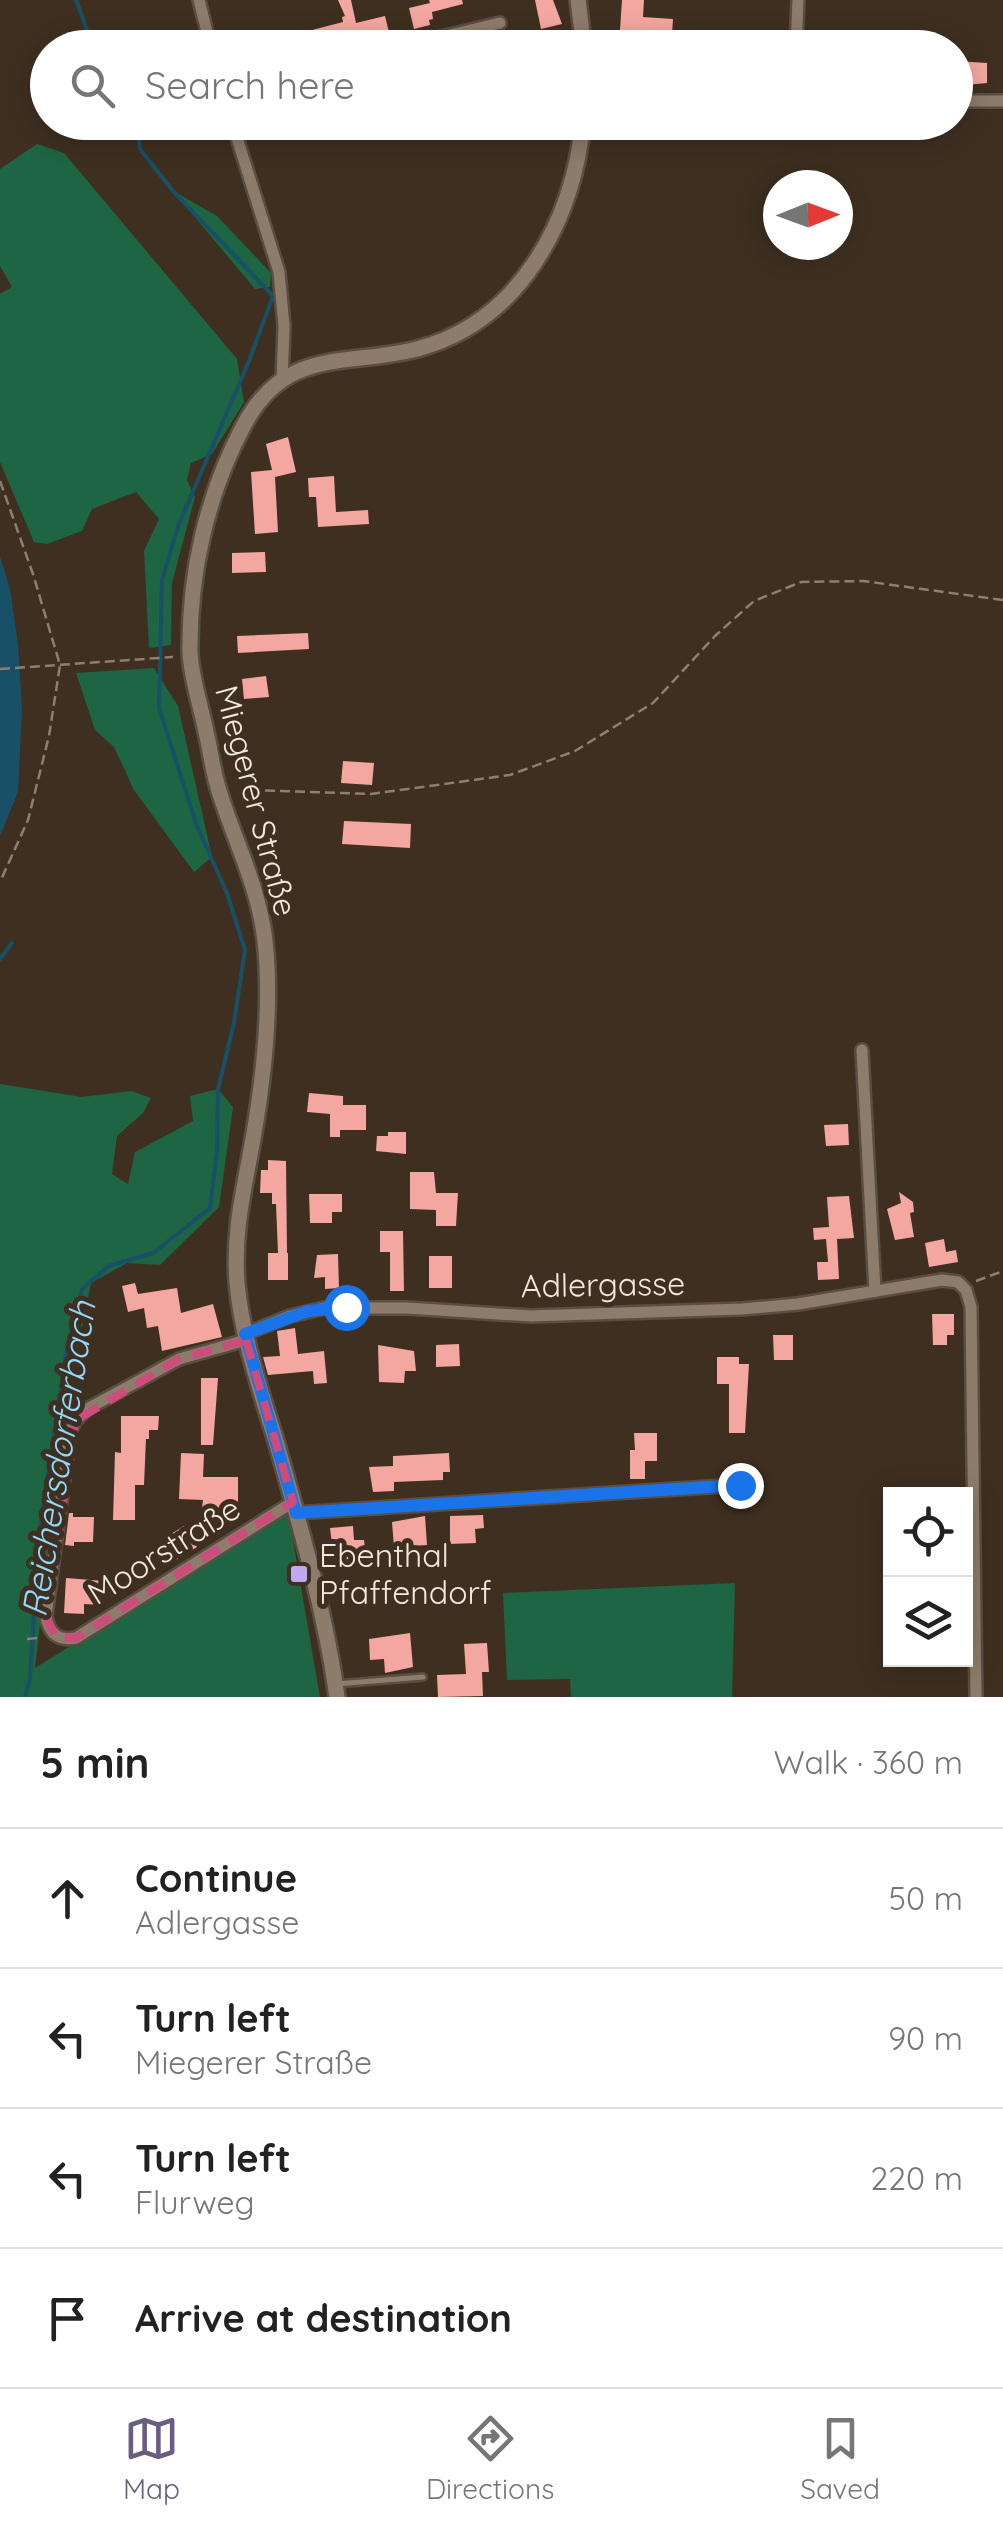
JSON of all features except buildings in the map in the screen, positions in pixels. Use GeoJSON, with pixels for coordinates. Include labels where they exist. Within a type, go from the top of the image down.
{"type":"FeatureCollection","features":[{"type":"Feature","properties":{"kind":"main road"},"geometry":{"type":"LineString","coordinates":[[578,0],[582,30]]}},
{"type":"Feature","properties":{"kind":"main road","name":"Miegerer Straße"},"geometry":{"type":"LineString","coordinates":[[336,1691],[324,1620],[246,1337],[237,1282],[238,1202],[253,1138],[267,1008],[265,942],[258,896],[218,790],[190,656],[195,569],[213,493],[245,422],[268,393],[298,371],[330,360],[396,353],[439,342],[478,322],[498,306],[534,268],[555,228],[575,173],[580,140]]}},
{"type":"Feature","properties":{"kind":"street"},"geometry":{"type":"LineString","coordinates":[[199,0],[206,30]]}},
{"type":"Feature","properties":{"kind":"street"},"geometry":{"type":"LineString","coordinates":[[797,30],[798,0]]}},
{"type":"Feature","properties":{"kind":"street"},"geometry":{"type":"LineString","coordinates":[[471,30],[500,23]]}},
{"type":"Feature","properties":{"kind":"street"},"geometry":{"type":"LineString","coordinates":[[973,101],[1003,101]]}},
{"type":"Feature","properties":{"kind":"street"},"geometry":{"type":"LineString","coordinates":[[238,140],[279,272],[284,326],[282,381]]}},
{"type":"Feature","properties":{"kind":"street"},"geometry":{"type":"LineString","coordinates":[[862,1050],[876,1290]]}},
{"type":"Feature","properties":{"kind":"street","name":"Adlergasse"},"geometry":{"type":"LineString","coordinates":[[246,1337],[290,1316],[324,1308],[577,1315],[742,1309],[942,1280],[963,1286]]}},
{"type":"Feature","properties":{"kind":"street"},"geometry":{"type":"LineString","coordinates":[[963,1286],[971,1307],[976,1697]]}},
{"type":"Feature","properties":{"kind":"street","name":"Moorstraße"},"geometry":{"type":"LineString","coordinates":[[246,1337],[179,1359],[87,1409],[75,1420],[61,1488],[46,1616],[51,1631],[62,1639],[76,1638],[294,1507]]}},
{"type":"Feature","properties":{"kind":"street"},"geometry":{"type":"LineString","coordinates":[[294,1507],[740,1485]]}},
{"type":"Feature","properties":{"kind":"lane","name":"Miegerer Straße"},"geometry":{"type":"LineString","coordinates":[[336,1691],[423,1677]]}},
{"type":"Feature","properties":{"kind":"path"},"geometry":{"type":"LineString","coordinates":[[0,481],[60,666],[49,736],[28,820],[0,882]]}},
{"type":"Feature","properties":{"kind":"path"},"geometry":{"type":"LineString","coordinates":[[250,790],[372,794],[510,775],[575,752],[653,703],[715,636],[754,601],[801,582],[862,581],[1003,600]]}},
{"type":"Feature","properties":{"kind":"path"},"geometry":{"type":"LineString","coordinates":[[0,669],[178,656]]}},
{"type":"Feature","properties":{"kind":"path"},"geometry":{"type":"LineString","coordinates":[[963,1286],[1003,1271]]}},
{"type":"Feature","properties":{"kind":"highlighted area"},"geometry":{"type":"Polygon","coordinates":[[[246,1340],[293,1502],[76,1638],[55,1636],[46,1616],[75,1421],[179,1359],[246,1340]]]}},
{"type":"Feature","properties":{"kind":"green space"},"geometry":{"type":"Polygon","coordinates":[[[37,144],[64,153],[237,359],[244,402],[212,454],[191,463],[187,480],[195,497],[172,583],[171,645],[149,648],[144,551],[159,519],[136,492],[92,509],[82,531],[47,544],[34,542],[0,462],[0,294],[12,287],[0,266],[0,169],[37,144]]]}},
{"type":"Feature","properties":{"kind":"green space"},"geometry":{"type":"Polygon","coordinates":[[[173,191],[217,216],[271,273],[270,287],[255,289],[173,191]]]}},
{"type":"Feature","properties":{"kind":"green space"},"geometry":{"type":"Polygon","coordinates":[[[154,668],[178,706],[212,857],[194,872],[134,790],[114,747],[95,730],[76,673],[154,668]]]}},
{"type":"Feature","properties":{"kind":"green space"},"geometry":{"type":"Polygon","coordinates":[[[0,1084],[82,1097],[131,1091],[151,1098],[143,1113],[117,1136],[112,1174],[128,1184],[135,1152],[193,1121],[190,1096],[218,1089],[233,1107],[219,1207],[160,1265],[127,1263],[91,1283],[64,1417],[35,1668],[288,1511],[320,1697],[0,1697],[0,1084]]]}},
{"type":"Feature","properties":{"kind":"green space"},"geometry":{"type":"Polygon","coordinates":[[[735,1583],[732,1697],[571,1697],[570,1679],[507,1680],[503,1593],[735,1583]]]}},
{"type":"Feature","properties":{"kind":"water"},"geometry":{"type":"Polygon","coordinates":[[[0,556],[10,589],[18,644],[22,709],[18,792],[0,836],[0,556]]]}},
{"type":"Feature","properties":{"kind":"waterway","name":"Reichersdorferbach"},"geometry":{"type":"LineString","coordinates":[[76,0],[87,30]]}},
{"type":"Feature","properties":{"kind":"waterway","name":"Reichersdorferbach"},"geometry":{"type":"LineString","coordinates":[[25,1697],[30,1679],[39,1533],[67,1349],[82,1289],[109,1266],[153,1253],[210,1208],[217,1151],[218,1089],[234,1023],[245,950],[227,893],[197,826],[159,708],[162,580],[179,524],[273,296],[173,191],[140,149],[139,140]]}},
{"type":"Feature","properties":{"kind":"waterway"},"geometry":{"type":"LineString","coordinates":[[0,959],[12,943]]}},
{"type":"Feature","properties":{"kind":"place","name":"Ebenthal Pfaffendorf"},"geometry":{"type":"Point","coordinates":[299,1574]}},
{"type":"Feature","properties":{"kind":"route"},"geometry":{"type":"LineString","coordinates":[[346,1307],[308,1311],[245,1334],[296,1513],[740,1485]]}}]}
